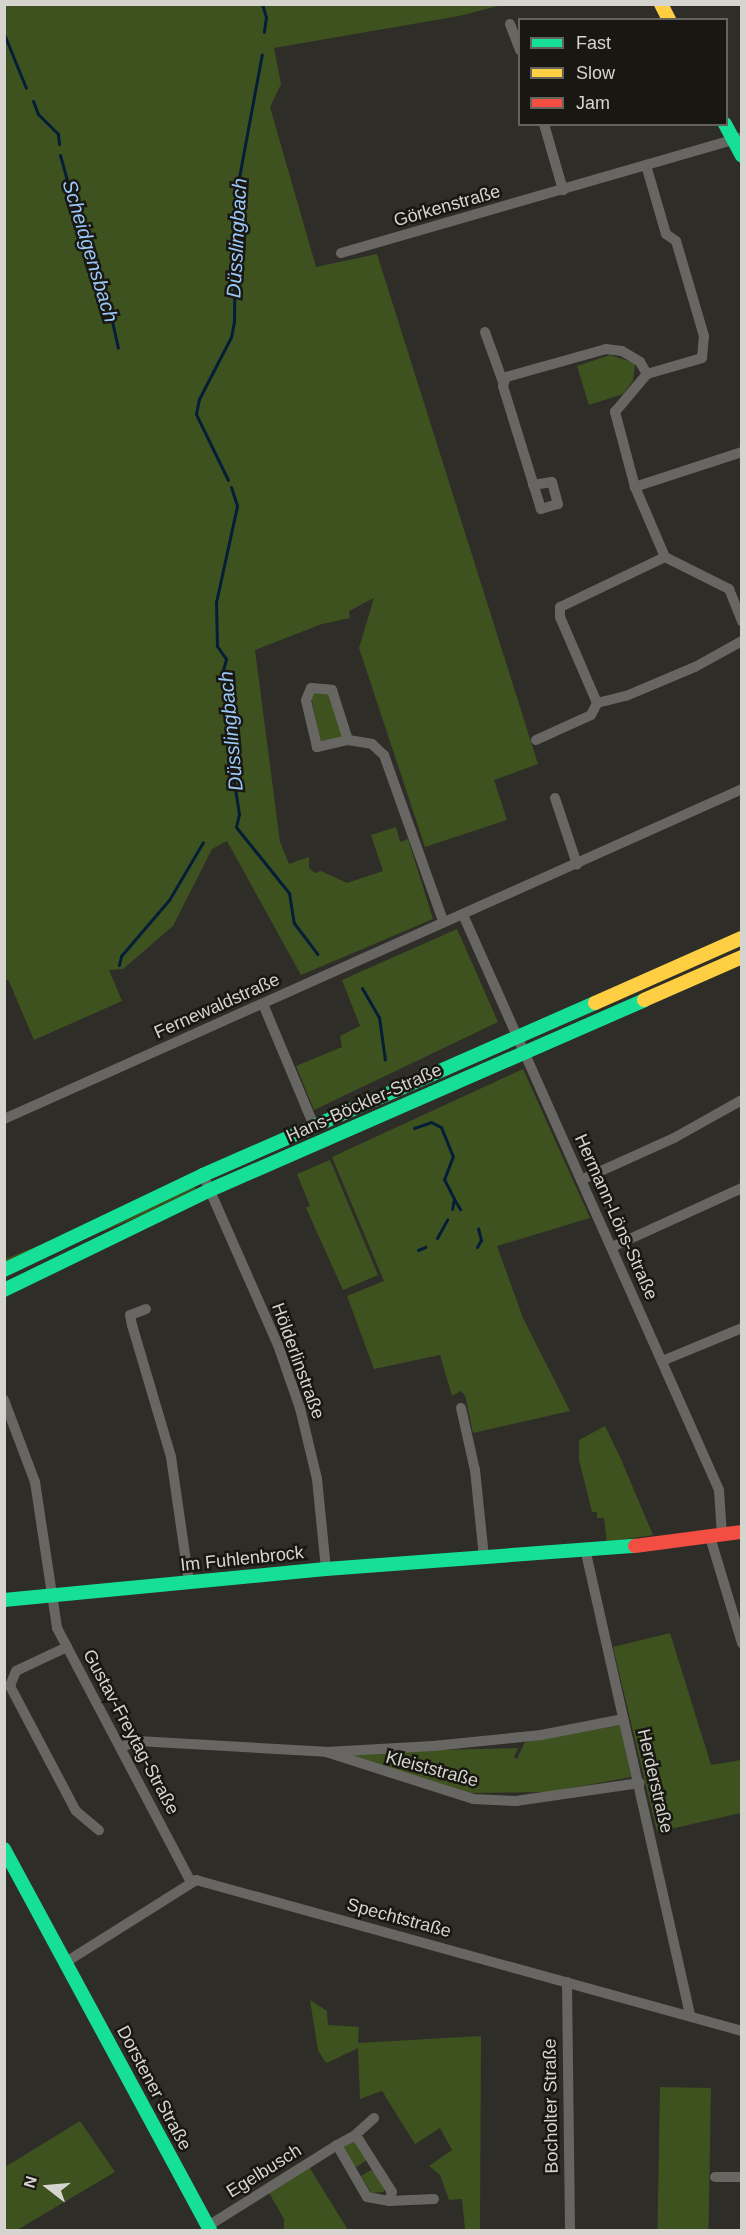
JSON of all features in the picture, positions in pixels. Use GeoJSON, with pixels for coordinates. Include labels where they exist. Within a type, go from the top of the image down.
{"type":"FeatureCollection","features":[{"type":"Feature","properties":{"kind":"main road"},"geometry":{"type":"LineString","coordinates":[[661,4],[668,18]]}},
{"type":"Feature","properties":{"kind":"main road"},"geometry":{"type":"LineString","coordinates":[[727,126],[737,138],[741,156]]}},
{"type":"Feature","properties":{"kind":"main road","name":"Hans-Böckler-Straße"},"geometry":{"type":"LineString","coordinates":[[4,1270],[203,1175],[741,938]]}},
{"type":"Feature","properties":{"kind":"main road","name":"Hans-Böckler-Straße"},"geometry":{"type":"LineString","coordinates":[[4,1290],[210,1190],[741,957]]}},
{"type":"Feature","properties":{"kind":"main road","name":"Im Fuhlenbrock"},"geometry":{"type":"LineString","coordinates":[[4,1600],[326,1569],[484,1557],[586,1553],[741,1532]]}},
{"type":"Feature","properties":{"kind":"main road","name":"Dorstener Straße"},"geometry":{"type":"LineString","coordinates":[[4,1849],[209,2228]]}},
{"type":"Feature","properties":{"kind":"street"},"geometry":{"type":"LineString","coordinates":[[510,24],[518,47]]}},
{"type":"Feature","properties":{"kind":"street"},"geometry":{"type":"LineString","coordinates":[[545,126],[563,190]]}},
{"type":"Feature","properties":{"kind":"street","name":"Görkenstraße"},"geometry":{"type":"LineString","coordinates":[[341,253],[737,138]]}},
{"type":"Feature","properties":{"kind":"street"},"geometry":{"type":"LineString","coordinates":[[646,165],[666,234],[676,242],[704,336],[702,358],[647,374],[615,412],[635,488],[665,557],[729,589],[741,621]]}},
{"type":"Feature","properties":{"kind":"street"},"geometry":{"type":"LineString","coordinates":[[485,332],[503,382],[533,485]]}},
{"type":"Feature","properties":{"kind":"street"},"geometry":{"type":"LineString","coordinates":[[503,382],[512,374],[606,349],[622,351],[640,362],[647,374]]}},
{"type":"Feature","properties":{"kind":"street"},"geometry":{"type":"LineString","coordinates":[[635,488],[741,452]]}},
{"type":"Feature","properties":{"kind":"street"},"geometry":{"type":"LineString","coordinates":[[536,740],[591,715],[597,703],[560,617],[560,607],[665,557]]}},
{"type":"Feature","properties":{"kind":"street"},"geometry":{"type":"LineString","coordinates":[[597,703],[626,696],[695,667],[741,641]]}},
{"type":"Feature","properties":{"kind":"street"},"geometry":{"type":"LineString","coordinates":[[348,740],[332,690],[310,688],[306,700],[317,747],[348,740],[372,744],[384,755],[443,921]]}},
{"type":"Feature","properties":{"kind":"street","name":"Fernewaldstraße"},"geometry":{"type":"LineString","coordinates":[[4,1119],[443,921],[464,916],[741,789]]}},
{"type":"Feature","properties":{"kind":"street"},"geometry":{"type":"LineString","coordinates":[[555,798],[577,864]]}},
{"type":"Feature","properties":{"kind":"street","name":"Hermann-Löns-Straße"},"geometry":{"type":"LineString","coordinates":[[464,916],[519,1035],[719,1490],[716,1536],[741,1643]]}},
{"type":"Feature","properties":{"kind":"street","name":"Hans-Böckler-Straße"},"geometry":{"type":"LineString","coordinates":[[263,1004],[314,1126]]}},
{"type":"Feature","properties":{"kind":"street"},"geometry":{"type":"LineString","coordinates":[[581,1180],[674,1138],[741,1100]]}},
{"type":"Feature","properties":{"kind":"street","name":"Hölderlinstraße"},"geometry":{"type":"LineString","coordinates":[[203,1175],[275,1337],[300,1408],[317,1479],[326,1569]]}},
{"type":"Feature","properties":{"kind":"street"},"geometry":{"type":"LineString","coordinates":[[612,1247],[741,1188]]}},
{"type":"Feature","properties":{"kind":"street"},"geometry":{"type":"LineString","coordinates":[[146,1309],[130,1315],[171,1458],[189,1582]]}},
{"type":"Feature","properties":{"kind":"street"},"geometry":{"type":"LineString","coordinates":[[662,1361],[741,1328]]}},
{"type":"Feature","properties":{"kind":"street","name":"Gustav-Freytag-Straße"},"geometry":{"type":"LineString","coordinates":[[4,1400],[35,1482],[54,1619],[191,1882]]}},
{"type":"Feature","properties":{"kind":"street"},"geometry":{"type":"LineString","coordinates":[[461,1408],[475,1470],[484,1557]]}},
{"type":"Feature","properties":{"kind":"street","name":"Herderstraße"},"geometry":{"type":"LineString","coordinates":[[586,1553],[623,1719],[640,1783],[690,2016]]}},
{"type":"Feature","properties":{"kind":"street"},"geometry":{"type":"LineString","coordinates":[[67,1647],[16,1671],[10,1686],[76,1811],[99,1830]]}},
{"type":"Feature","properties":{"kind":"street","name":"Kleiststraße"},"geometry":{"type":"LineString","coordinates":[[120,1747],[138,1741],[326,1752],[503,1740],[623,1719]]}},
{"type":"Feature","properties":{"kind":"street","name":"Kleiststraße"},"geometry":{"type":"LineString","coordinates":[[326,1752],[473,1799],[516,1801],[640,1783]]}},
{"type":"Feature","properties":{"kind":"street"},"geometry":{"type":"LineString","coordinates":[[66,1962],[191,1882]]}},
{"type":"Feature","properties":{"kind":"street","name":"Spechtstraße"},"geometry":{"type":"LineString","coordinates":[[191,1882],[204,1882],[741,2031]]}},
{"type":"Feature","properties":{"kind":"street","name":"Bocholter Straße"},"geometry":{"type":"LineString","coordinates":[[567,1982],[570,2230]]}},
{"type":"Feature","properties":{"kind":"street","name":"Egelbusch"},"geometry":{"type":"LineString","coordinates":[[209,2228],[354,2136],[374,2118]]}},
{"type":"Feature","properties":{"kind":"street"},"geometry":{"type":"LineString","coordinates":[[354,2136],[392,2192],[390,2201]]}},
{"type":"Feature","properties":{"kind":"street"},"geometry":{"type":"LineString","coordinates":[[337,2145],[367,2197],[390,2201],[434,2199]]}},
{"type":"Feature","properties":{"kind":"street"},"geometry":{"type":"LineString","coordinates":[[715,2177],[741,2177]]}},
{"type":"Feature","properties":{"kind":"green space"},"geometry":{"type":"Polygon","coordinates":[[[5,5],[502,5],[459,16],[274,48],[281,84],[270,107],[316,267],[377,254],[538,764],[494,780],[507,820],[425,847],[359,648],[374,598],[349,611],[350,618],[322,624],[255,650],[280,842],[289,864],[309,857],[309,868],[315,873],[321,871],[347,883],[383,871],[371,835],[396,827],[400,842],[408,839],[433,919],[301,975],[227,841],[212,849],[173,926],[123,969],[109,970],[122,1001],[34,1040],[8,979],[5,981],[5,5]]]}},
{"type":"Feature","properties":{"kind":"green space"},"geometry":{"type":"Polygon","coordinates":[[[610,355],[635,363],[633,381],[623,394],[589,405],[577,366],[610,355]]]}},
{"type":"Feature","properties":{"kind":"green space"},"geometry":{"type":"Polygon","coordinates":[[[314,692],[329,693],[343,738],[320,741],[311,696],[314,692]]]}},
{"type":"Feature","properties":{"kind":"green space"},"geometry":{"type":"Polygon","coordinates":[[[457,929],[498,1022],[314,1110],[296,1066],[342,1047],[340,1036],[360,1026],[342,980],[457,929]]]}},
{"type":"Feature","properties":{"kind":"green space"},"geometry":{"type":"Polygon","coordinates":[[[523,1069],[590,1218],[497,1246],[523,1318],[570,1411],[473,1433],[465,1395],[461,1391],[452,1396],[440,1355],[374,1369],[347,1296],[384,1281],[332,1157],[523,1069]]]}},
{"type":"Feature","properties":{"kind":"green space"},"geometry":{"type":"Polygon","coordinates":[[[330,1160],[378,1275],[343,1290],[306,1208],[310,1206],[297,1174],[330,1160]]]}},
{"type":"Feature","properties":{"kind":"green space"},"geometry":{"type":"Polygon","coordinates":[[[193,1183],[197,1193],[4,1271],[4,1259],[193,1183]]]}},
{"type":"Feature","properties":{"kind":"green space"},"geometry":{"type":"Polygon","coordinates":[[[605,1426],[653,1535],[607,1542],[604,1518],[597,1518],[597,1512],[592,1512],[579,1460],[579,1440],[605,1426]]]}},
{"type":"Feature","properties":{"kind":"green space"},"geometry":{"type":"Polygon","coordinates":[[[670,1633],[711,1765],[741,1760],[741,1813],[657,1832],[613,1647],[670,1633]]]}},
{"type":"Feature","properties":{"kind":"green space"},"geometry":{"type":"Polygon","coordinates":[[[620,1725],[631,1777],[549,1792],[471,1793],[359,1762],[351,1752],[518,1748],[514,1757],[517,1759],[525,1742],[620,1725]]]}},
{"type":"Feature","properties":{"kind":"green space"},"geometry":{"type":"Polygon","coordinates":[[[310,2000],[327,2011],[328,2025],[359,2027],[358,2043],[481,2036],[480,2230],[465,2230],[462,2199],[449,2200],[440,2175],[429,2166],[452,2150],[440,2128],[415,2144],[382,2091],[360,2099],[358,2048],[327,2063],[324,2060],[318,2050],[310,2000]]]}},
{"type":"Feature","properties":{"kind":"green space"},"geometry":{"type":"Polygon","coordinates":[[[660,2087],[711,2088],[709,2230],[658,2230],[660,2087]]]}},
{"type":"Feature","properties":{"kind":"green space"},"geometry":{"type":"Polygon","coordinates":[[[80,2121],[115,2172],[17,2230],[5,2230],[5,2167],[80,2121]]]}},
{"type":"Feature","properties":{"kind":"green space"},"geometry":{"type":"Polygon","coordinates":[[[354,2141],[367,2160],[355,2168],[344,2147],[354,2141]]]}},
{"type":"Feature","properties":{"kind":"green space"},"geometry":{"type":"Polygon","coordinates":[[[309,2167],[348,2230],[284,2230],[284,2219],[269,2193],[309,2167]]]}},
{"type":"Feature","properties":{"kind":"green space"},"geometry":{"type":"Polygon","coordinates":[[[373,2169],[385,2190],[383,2192],[371,2193],[361,2176],[373,2169]]]}},
{"type":"Feature","properties":{"kind":"waterway","name":"Düsslingbach"},"geometry":{"type":"LineString","coordinates":[[262,4],[266,17],[264,32]]}},
{"type":"Feature","properties":{"kind":"waterway","name":"Scheidgensbach"},"geometry":{"type":"LineString","coordinates":[[4,34],[26,88]]}},
{"type":"Feature","properties":{"kind":"waterway","name":"Düsslingbach"},"geometry":{"type":"LineString","coordinates":[[228,480],[196,414],[199,399],[231,337],[234,322],[235,199],[262,54]]}},
{"type":"Feature","properties":{"kind":"waterway","name":"Scheidgensbach"},"geometry":{"type":"LineString","coordinates":[[33,101],[38,114],[58,134],[59,144]]}},
{"type":"Feature","properties":{"kind":"waterway","name":"Scheidgensbach"},"geometry":{"type":"LineString","coordinates":[[60,155],[87,252],[106,294],[118,348]]}},
{"type":"Feature","properties":{"kind":"waterway","name":"Düsslingbach"},"geometry":{"type":"LineString","coordinates":[[231,487],[237,506],[216,602],[217,646],[226,659],[223,670],[228,736],[235,750],[231,763],[239,814],[236,827],[289,893],[294,923],[317,954]]}},
{"type":"Feature","properties":{"kind":"waterway"},"geometry":{"type":"LineString","coordinates":[[119,965],[121,956],[169,900],[203,842]]}},
{"type":"Feature","properties":{"kind":"waterway","name":"Düsslingbach"},"geometry":{"type":"LineString","coordinates":[[362,988],[379,1017],[385,1060]]}},
{"type":"Feature","properties":{"kind":"waterway","name":"Düsslingbach"},"geometry":{"type":"LineString","coordinates":[[414,1128],[431,1122],[441,1127],[453,1156],[444,1179],[454,1199],[452,1209]]}},
{"type":"Feature","properties":{"kind":"waterway","name":"Düsslingbach"},"geometry":{"type":"LineString","coordinates":[[454,1199],[460,1209]]}},
{"type":"Feature","properties":{"kind":"waterway","name":"Düsslingbach"},"geometry":{"type":"LineString","coordinates":[[437,1238],[447,1220]]}},
{"type":"Feature","properties":{"kind":"waterway"},"geometry":{"type":"LineString","coordinates":[[477,1247],[481,1240],[478,1228]]}},
{"type":"Feature","properties":{"kind":"waterway","name":"Düsslingbach"},"geometry":{"type":"LineString","coordinates":[[418,1250],[425,1247]]}},
{"type":"Feature","properties":{"kind":"traffic: fast"},"geometry":{"type":"LineString","coordinates":[[726,126],[742,156]]}},
{"type":"Feature","properties":{"kind":"traffic: fast"},"geometry":{"type":"LineString","coordinates":[[4,1290],[210,1190],[644,1000]]}},
{"type":"Feature","properties":{"kind":"traffic: fast"},"geometry":{"type":"LineString","coordinates":[[4,1270],[203,1175],[595,1003]]}},
{"type":"Feature","properties":{"kind":"traffic: fast"},"geometry":{"type":"LineString","coordinates":[[4,1600],[326,1569],[635,1546]]}},
{"type":"Feature","properties":{"kind":"traffic: fast"},"geometry":{"type":"LineString","coordinates":[[4,1849],[210,2230]]}},
{"type":"Feature","properties":{"kind":"traffic: slow"},"geometry":{"type":"LineString","coordinates":[[661,4],[668,18]]}},
{"type":"Feature","properties":{"kind":"traffic: slow"},"geometry":{"type":"LineString","coordinates":[[595,1003],[742,938]]}},
{"type":"Feature","properties":{"kind":"traffic: slow"},"geometry":{"type":"LineString","coordinates":[[644,1000],[742,957]]}},
{"type":"Feature","properties":{"kind":"traffic: jam"},"geometry":{"type":"LineString","coordinates":[[635,1546],[742,1532]]}}]}
